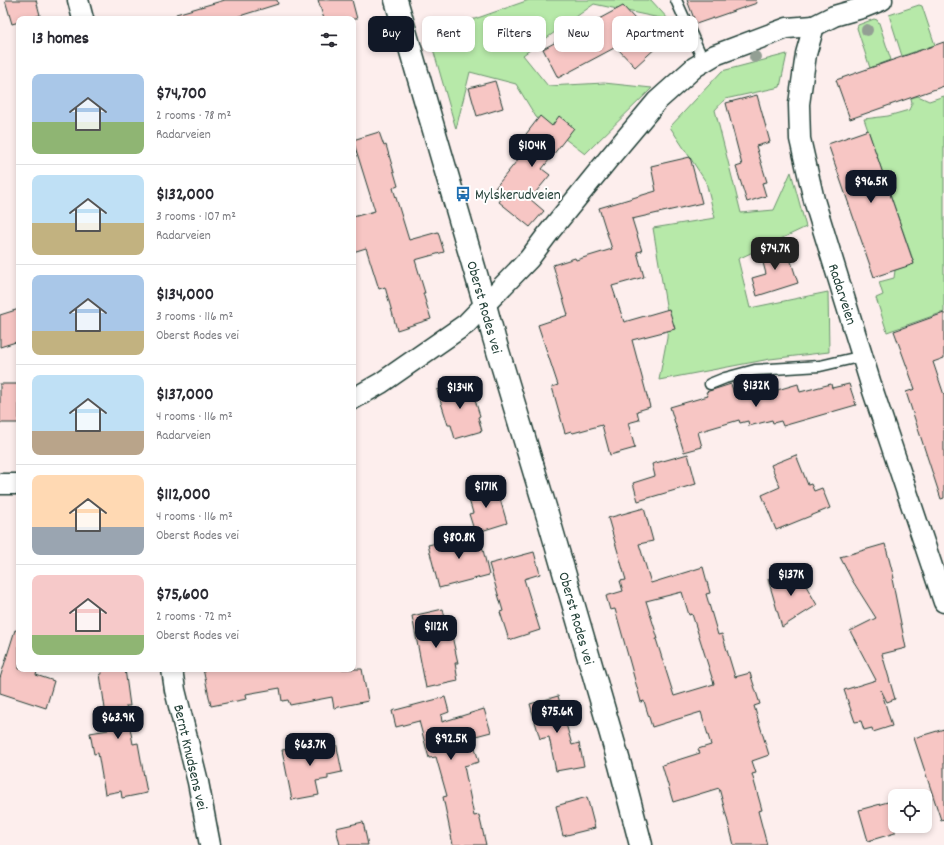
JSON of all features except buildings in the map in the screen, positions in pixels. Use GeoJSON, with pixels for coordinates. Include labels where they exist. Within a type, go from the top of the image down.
{"type":"FeatureCollection","features":[{"type":"Feature","properties":{"kind":"street"},"geometry":{"type":"LineString","coordinates":[[78,0],[82,16]]}},
{"type":"Feature","properties":{"kind":"street","name":"Oberst Rodes vei"},"geometry":{"type":"LineString","coordinates":[[396,0],[625,782],[640,845]]}},
{"type":"Feature","properties":{"kind":"street"},"geometry":{"type":"LineString","coordinates":[[356,397],[381,383],[466,324],[529,259],[610,157],[657,102],[695,67],[715,55],[787,28],[814,26],[834,16],[862,8],[882,0]]}},
{"type":"Feature","properties":{"kind":"street","name":"Radarveien"},"geometry":{"type":"LineString","coordinates":[[814,26],[801,80],[799,104],[800,139],[816,208],[832,261],[873,391],[944,602]]}},
{"type":"Feature","properties":{"kind":"street"},"geometry":{"type":"LineString","coordinates":[[0,484],[16,484]]}},
{"type":"Feature","properties":{"kind":"street","name":"Bernt Knudsens vei"},"geometry":{"type":"LineString","coordinates":[[172,672],[175,690],[198,782],[210,845]]}},
{"type":"Feature","properties":{"kind":"lane"},"geometry":{"type":"LineString","coordinates":[[676,0],[704,62]]}},
{"type":"Feature","properties":{"kind":"lane"},"geometry":{"type":"LineString","coordinates":[[710,384],[725,378],[755,370],[820,366],[863,356]]}},
{"type":"Feature","properties":{"kind":"green space"},"geometry":{"type":"Polygon","coordinates":[[[529,0],[651,0],[665,16],[650,16],[594,4],[577,16],[554,16],[554,33],[546,38],[546,16],[483,16],[529,0]]]}},
{"type":"Feature","properties":{"kind":"green space"},"geometry":{"type":"Polygon","coordinates":[[[919,5],[922,6],[935,45],[902,56],[889,15],[919,5]]]}},
{"type":"Feature","properties":{"kind":"green space"},"geometry":{"type":"Polygon","coordinates":[[[483,16],[483,52],[527,52],[523,55],[548,86],[604,83],[652,88],[585,154],[536,117],[516,84],[470,72],[456,129],[434,52],[475,52],[475,19],[483,16]]]}},
{"type":"Feature","properties":{"kind":"green space"},"geometry":{"type":"Polygon","coordinates":[[[874,19],[879,23],[891,60],[870,68],[857,28],[858,25],[874,19]]]}},
{"type":"Feature","properties":{"kind":"green space"},"geometry":{"type":"Polygon","coordinates":[[[787,54],[780,87],[725,99],[715,110],[741,213],[774,210],[791,172],[806,227],[738,259],[750,308],[828,292],[829,352],[770,359],[659,380],[667,338],[668,317],[653,228],[715,218],[706,182],[670,127],[722,71],[787,54]]]}},
{"type":"Feature","properties":{"kind":"green space"},"geometry":{"type":"Polygon","coordinates":[[[918,96],[929,101],[944,96],[944,312],[887,332],[876,298],[883,295],[879,282],[894,278],[895,270],[914,263],[864,119],[888,116],[909,110],[912,103],[911,98],[918,96]]]}},
{"type":"Feature","properties":{"kind":"place","name":"Mylskerudveien"},"geometry":{"type":"Point","coordinates":[463,194]}}]}
